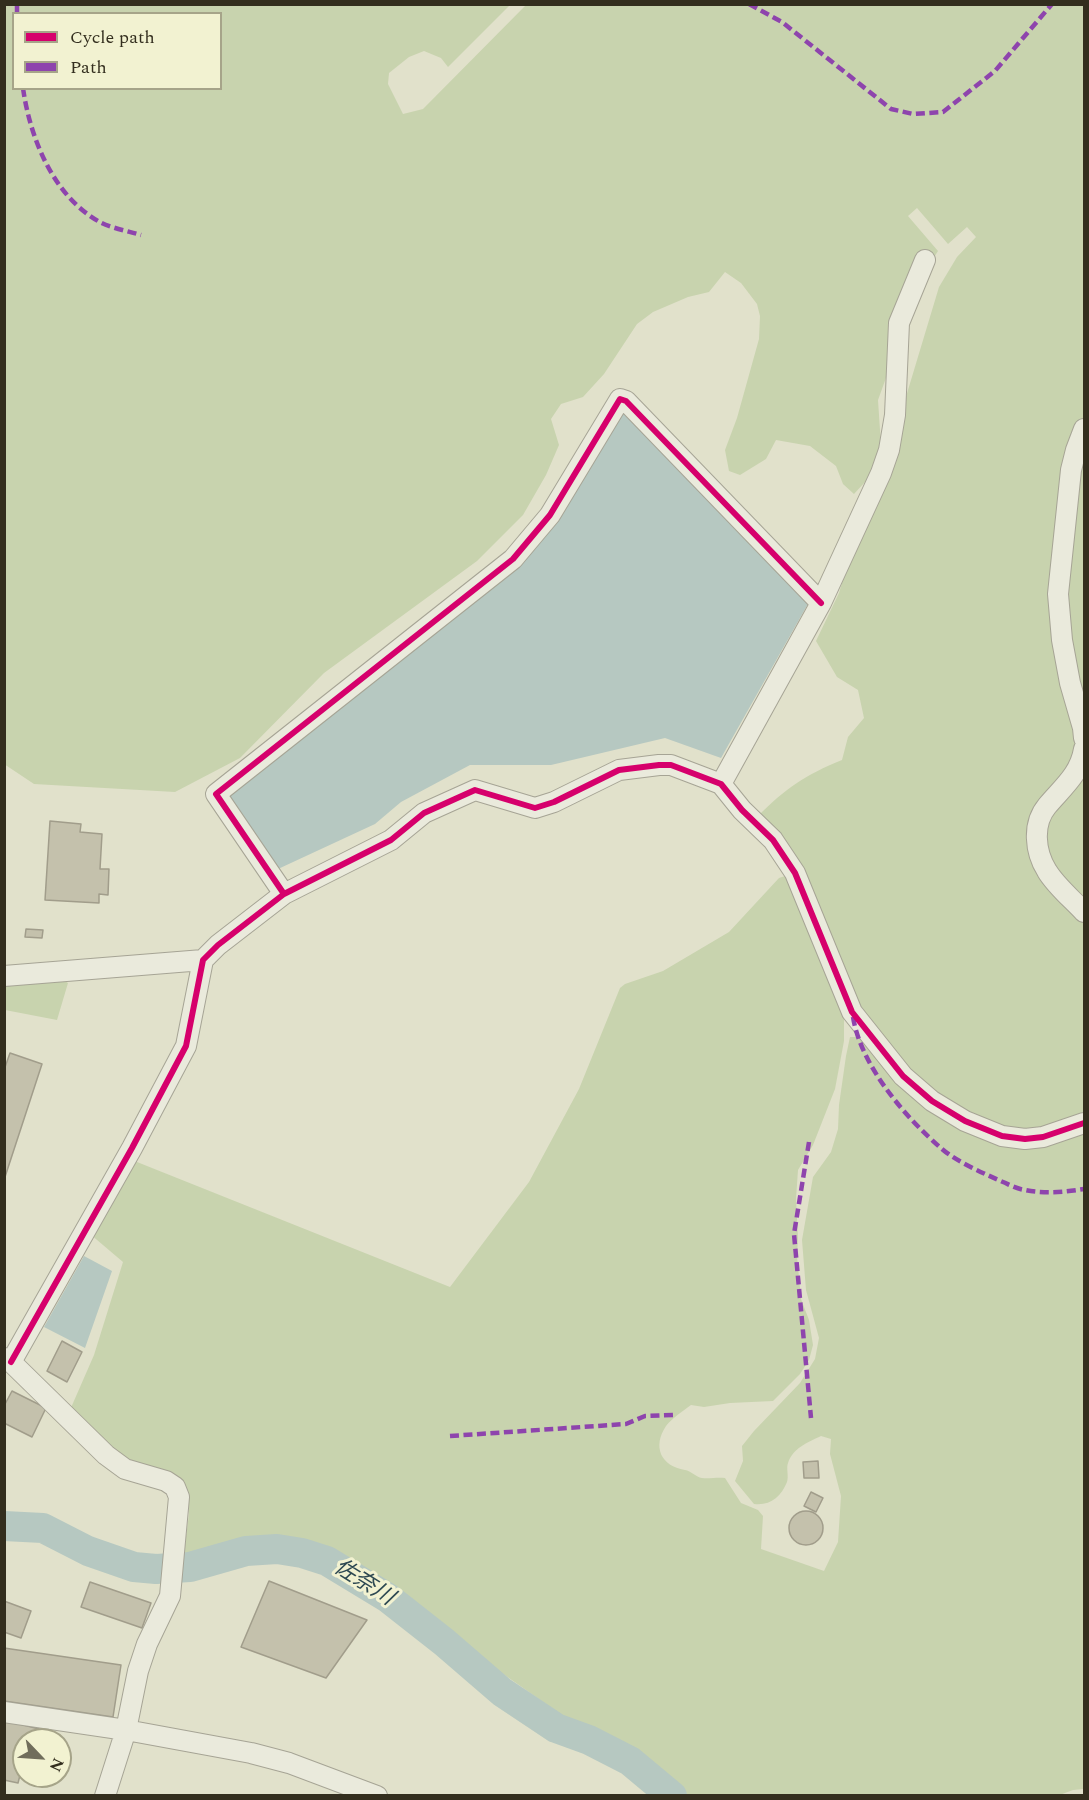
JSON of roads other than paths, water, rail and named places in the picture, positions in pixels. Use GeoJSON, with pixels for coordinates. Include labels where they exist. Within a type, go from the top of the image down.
{"type":"FeatureCollection","features":[{"type":"Feature","properties":{"kind":"street"},"geometry":{"type":"LineString","coordinates":[[722,784],[821,603],[881,472],[889,450],[895,415],[899,323],[925,260]]}},
{"type":"Feature","properties":{"kind":"street"},"geometry":{"type":"LineString","coordinates":[[284,894],[216,794],[513,559],[550,515],[620,399],[626,401],[821,603]]}},
{"type":"Feature","properties":{"kind":"street"},"geometry":{"type":"LineString","coordinates":[[1084,429],[1071,470],[1058,594],[1062,640],[1084,738]]}},
{"type":"Feature","properties":{"kind":"street"},"geometry":{"type":"LineString","coordinates":[[1084,749],[1078,769],[1045,808],[1036,833],[1040,854],[1047,871],[1084,912]]}},
{"type":"Feature","properties":{"kind":"street"},"geometry":{"type":"LineString","coordinates":[[105,1796],[126,1730],[141,1662],[170,1596],[179,1497],[174,1486],[166,1481],[125,1469],[106,1455],[8,1360],[132,1148],[186,1046],[203,960],[218,945],[284,894],[391,840],[424,813],[455,797],[475,790],[535,808],[554,802],[619,770],[671,765],[722,784],[742,810],[772,840],[795,873],[852,1012],[903,1076],[932,1101],[965,1121],[1002,1136],[1026,1139],[1042,1137],[1084,1123]]}},
{"type":"Feature","properties":{"kind":"street"},"geometry":{"type":"LineString","coordinates":[[4,976],[203,960]]}},
{"type":"Feature","properties":{"kind":"street"},"geometry":{"type":"LineString","coordinates":[[4,1712],[126,1730],[251,1753],[289,1763],[377,1796]]}},
{"type":"Feature","properties":{"kind":"waterway","name":"佐奈川"},"geometry":{"type":"LineString","coordinates":[[4,1526],[43,1528],[88,1551],[134,1567],[156,1569],[190,1567],[246,1551],[277,1549],[302,1553],[327,1561],[388,1598],[502,1692],[556,1728],[589,1740],[630,1761],[672,1796]]}}]}
